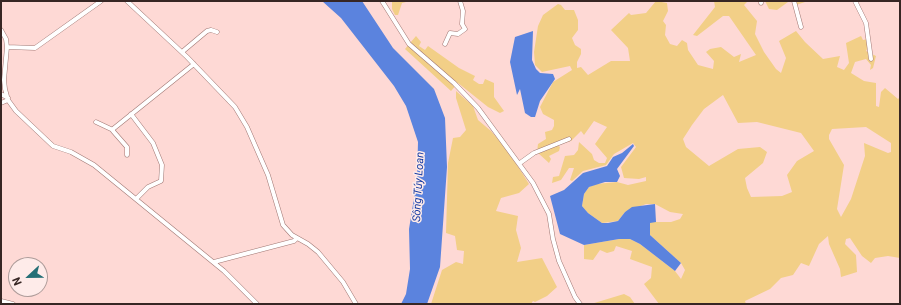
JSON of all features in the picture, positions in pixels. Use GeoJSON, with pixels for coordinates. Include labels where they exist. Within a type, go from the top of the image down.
{"type":"FeatureCollection","features":[{"type":"Feature","properties":{"kind":"street"},"geometry":{"type":"LineString","coordinates":[[7,47],[35,48],[102,1]]}},
{"type":"Feature","properties":{"kind":"street"},"geometry":{"type":"LineString","coordinates":[[127,1],[182,52],[226,96],[247,127],[268,175],[283,225],[297,238],[308,244],[336,271],[356,304]]}},
{"type":"Feature","properties":{"kind":"street"},"geometry":{"type":"LineString","coordinates":[[382,1],[409,44],[454,83],[478,108],[520,163],[550,214],[553,239],[575,297],[580,304]]}},
{"type":"Feature","properties":{"kind":"street"},"geometry":{"type":"LineString","coordinates":[[445,44],[450,33],[458,34],[465,29],[462,24],[463,11],[460,1]]}},
{"type":"Feature","properties":{"kind":"street"},"geometry":{"type":"LineString","coordinates":[[794,1],[801,28]]}},
{"type":"Feature","properties":{"kind":"street"},"geometry":{"type":"LineString","coordinates":[[855,1],[867,28],[870,59]]}},
{"type":"Feature","properties":{"kind":"street"},"geometry":{"type":"LineString","coordinates":[[1,30],[6,39],[7,47],[4,80],[8,99]]}},
{"type":"Feature","properties":{"kind":"street"},"geometry":{"type":"LineString","coordinates":[[182,52],[207,31],[211,30],[217,32]]}},
{"type":"Feature","properties":{"kind":"street"},"geometry":{"type":"LineString","coordinates":[[113,130],[194,64]]}},
{"type":"Feature","properties":{"kind":"street"},"geometry":{"type":"LineString","coordinates":[[1,94],[8,99],[30,126],[53,146],[71,152],[94,165],[214,262],[257,304]]}},
{"type":"Feature","properties":{"kind":"street"},"geometry":{"type":"LineString","coordinates":[[1,103],[8,99]]}},
{"type":"Feature","properties":{"kind":"street"},"geometry":{"type":"LineString","coordinates":[[131,114],[153,143],[162,165],[161,181],[148,187],[136,199]]}},
{"type":"Feature","properties":{"kind":"street"},"geometry":{"type":"LineString","coordinates":[[96,122],[113,130],[127,147],[127,155]]}},
{"type":"Feature","properties":{"kind":"street"},"geometry":{"type":"LineString","coordinates":[[520,163],[534,153],[569,139]]}},
{"type":"Feature","properties":{"kind":"street"},"geometry":{"type":"LineString","coordinates":[[214,262],[286,243],[297,238]]}},
{"type":"Feature","properties":{"kind":"street"},"geometry":{"type":"LineString","coordinates":[[1,301],[13,304]]}},
{"type":"Feature","properties":{"kind":"shaded area"},"geometry":{"type":"Polygon","coordinates":[[[392,1],[406,2],[402,3],[398,15],[395,15],[392,9],[392,1]]]}},
{"type":"Feature","properties":{"kind":"shaded area"},"geometry":{"type":"Polygon","coordinates":[[[656,1],[667,3],[668,11],[663,21],[666,25],[665,35],[670,44],[677,46],[682,40],[687,43],[688,50],[698,65],[713,69],[714,61],[706,52],[710,49],[721,47],[734,57],[741,54],[739,62],[756,55],[729,16],[723,16],[697,36],[693,35],[715,7],[714,1],[748,1],[744,5],[757,21],[755,34],[764,52],[776,69],[781,73],[786,58],[779,41],[796,31],[823,59],[840,56],[837,67],[844,70],[849,63],[846,43],[861,36],[863,40],[868,39],[869,45],[866,51],[876,56],[873,68],[870,70],[871,65],[866,59],[855,62],[851,73],[864,81],[876,83],[876,106],[879,107],[881,92],[885,88],[898,99],[900,97],[900,258],[888,256],[875,258],[871,263],[862,256],[850,238],[846,239],[845,244],[856,255],[857,272],[841,277],[840,269],[829,244],[828,236],[819,244],[809,266],[801,263],[793,275],[781,278],[770,289],[745,301],[746,304],[659,304],[644,284],[651,278],[652,267],[630,259],[632,251],[616,246],[614,251],[607,253],[600,250],[593,260],[584,259],[584,245],[619,239],[630,239],[640,244],[675,271],[681,279],[685,270],[681,263],[650,235],[650,222],[671,222],[680,219],[683,214],[670,212],[655,204],[646,204],[625,212],[618,221],[602,223],[588,213],[582,206],[584,194],[589,187],[596,184],[617,182],[628,185],[646,181],[646,177],[639,179],[624,178],[621,167],[636,147],[633,143],[614,154],[606,165],[583,171],[572,181],[570,180],[574,168],[569,168],[561,180],[552,183],[553,177],[559,176],[565,156],[574,155],[578,150],[579,142],[592,154],[594,160],[599,163],[605,163],[607,158],[595,144],[607,127],[594,121],[584,135],[581,131],[571,141],[557,145],[560,147],[559,151],[549,156],[551,159],[549,163],[537,152],[538,144],[546,139],[545,132],[552,130],[554,126],[554,120],[543,114],[540,107],[553,82],[572,70],[570,66],[542,72],[535,65],[534,52],[538,26],[543,15],[558,4],[565,10],[574,10],[578,20],[578,30],[572,38],[575,45],[581,49],[581,54],[577,62],[577,68],[581,67],[588,75],[611,61],[630,61],[628,48],[611,30],[629,13],[631,15],[646,13],[656,1]],[[723,95],[704,109],[692,125],[683,139],[686,147],[709,166],[738,149],[760,147],[767,152],[763,163],[745,178],[751,197],[782,196],[792,192],[787,175],[797,161],[814,151],[801,133],[757,122],[738,123],[723,95]],[[866,127],[832,129],[829,135],[829,139],[844,165],[837,209],[841,217],[851,199],[865,156],[864,143],[888,153],[891,152],[891,143],[866,127]]]}},
{"type":"Feature","properties":{"kind":"shaded area"},"geometry":{"type":"Polygon","coordinates":[[[765,1],[808,1],[796,5],[794,2],[788,2],[777,10],[769,9],[765,1]]]}},
{"type":"Feature","properties":{"kind":"shaded area"},"geometry":{"type":"Polygon","coordinates":[[[416,36],[421,42],[419,46],[425,50],[428,46],[459,68],[475,76],[473,80],[479,84],[483,84],[485,79],[494,83],[494,97],[504,111],[500,113],[488,107],[458,83],[451,91],[405,49],[416,36]]]}},
{"type":"Feature","properties":{"kind":"shaded area"},"geometry":{"type":"Polygon","coordinates":[[[456,91],[473,106],[478,120],[491,131],[509,152],[529,184],[519,193],[501,198],[496,211],[518,216],[516,230],[521,248],[517,262],[542,258],[557,287],[547,296],[535,302],[533,301],[531,304],[431,304],[442,270],[456,262],[463,264],[464,251],[457,250],[455,236],[446,233],[448,163],[453,138],[460,137],[466,130],[456,98],[456,91]]]}},
{"type":"Feature","properties":{"kind":"shaded area"},"geometry":{"type":"Polygon","coordinates":[[[624,294],[630,297],[635,304],[591,304],[624,294]]]}},
{"type":"Feature","properties":{"kind":"water","name":"Sông Túy Loan"},"geometry":{"type":"Polygon","coordinates":[[[322,1],[362,1],[393,48],[434,89],[445,118],[447,167],[440,267],[427,304],[401,304],[406,294],[410,269],[409,229],[417,180],[418,142],[406,106],[394,86],[341,18],[322,1]]]}},
{"type":"Feature","properties":{"kind":"water"},"geometry":{"type":"Polygon","coordinates":[[[533,31],[532,60],[536,69],[540,73],[553,74],[555,79],[540,101],[535,117],[531,117],[525,113],[520,89],[517,95],[510,62],[515,37],[533,31]]]}},
{"type":"Feature","properties":{"kind":"water"},"geometry":{"type":"Polygon","coordinates":[[[633,144],[634,146],[617,169],[620,176],[617,182],[605,182],[589,187],[584,194],[582,206],[588,213],[602,223],[608,223],[618,221],[625,212],[632,207],[655,204],[656,222],[650,223],[650,235],[681,263],[675,271],[640,244],[630,239],[619,239],[584,245],[560,234],[550,196],[564,190],[583,173],[607,166],[613,157],[622,153],[633,144]]]}}]}
